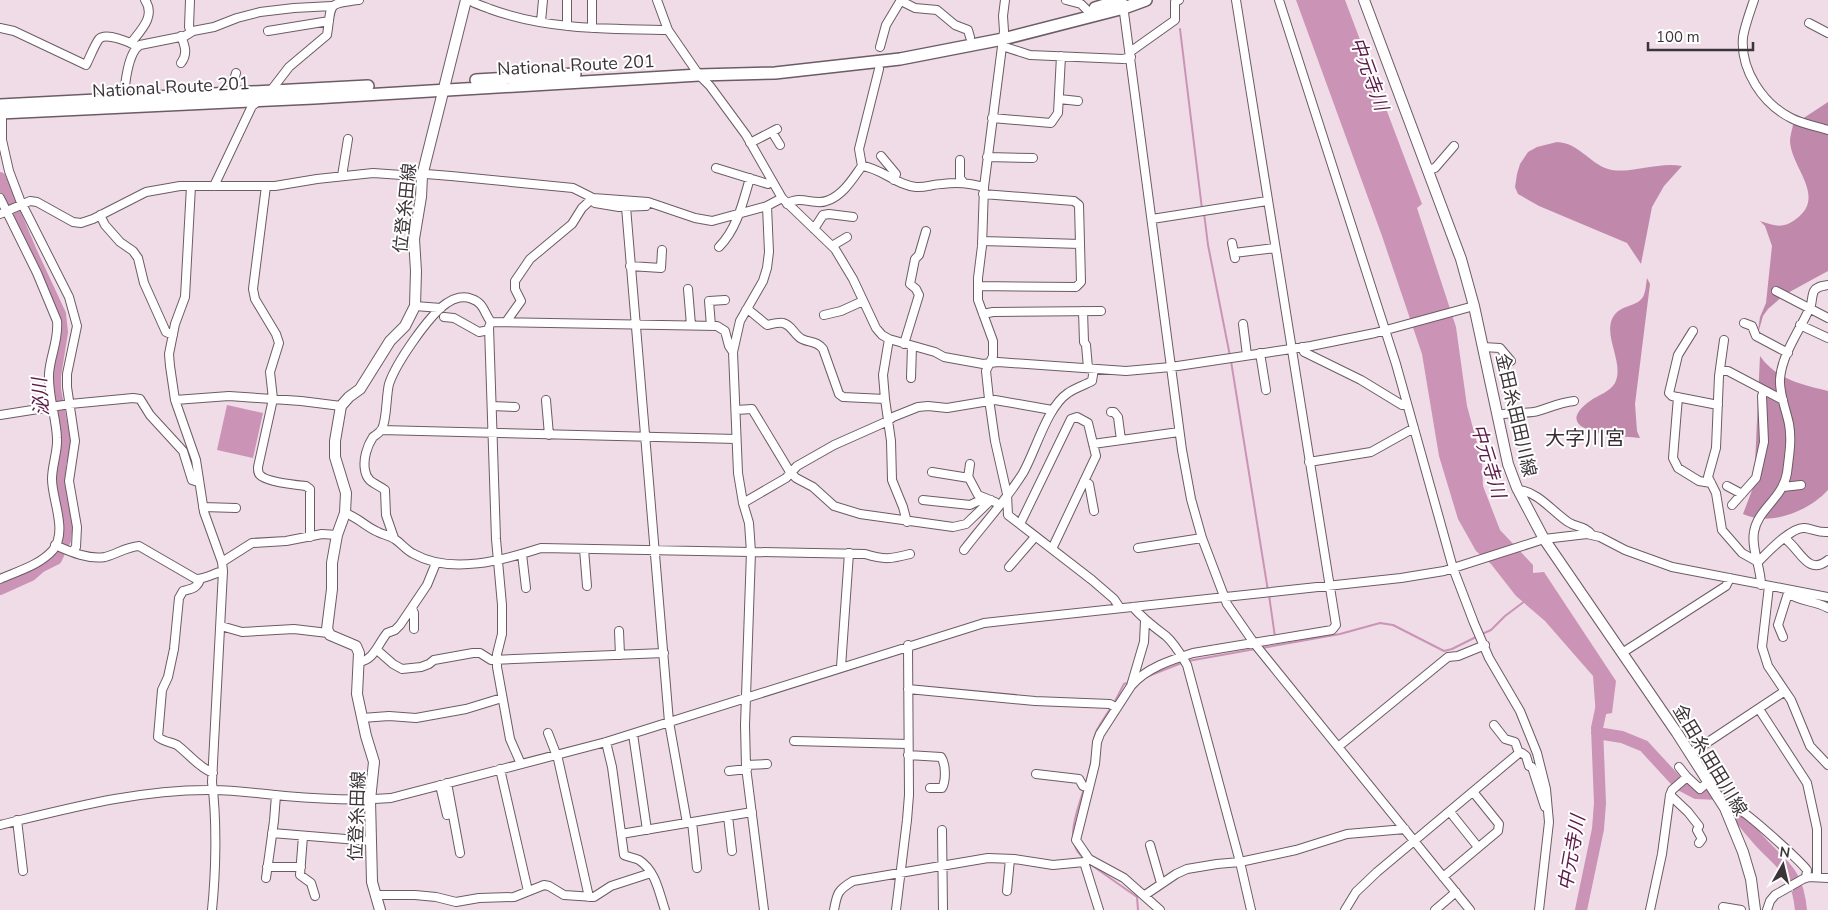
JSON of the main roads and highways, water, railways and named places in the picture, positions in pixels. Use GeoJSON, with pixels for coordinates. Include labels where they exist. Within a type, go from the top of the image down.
{"type":"FeatureCollection","features":[{"type":"Feature","properties":{"kind":"highway","name":"National Route 201"},"geometry":{"type":"LineString","coordinates":[[1,107],[260,100],[446,86],[697,72],[842,60],[900,52],[970,37],[1003,39],[1086,10],[1146,0]]}},
{"type":"Feature","properties":{"kind":"highway","name":"National Route 201"},"geometry":{"type":"LineString","coordinates":[[697,72],[775,73],[891,60],[1003,39],[1122,3]]}},
{"type":"Feature","properties":{"kind":"highway","name":"National Route 201"},"geometry":{"type":"LineString","coordinates":[[1,107],[271,91],[446,86]]}},
{"type":"Feature","properties":{"kind":"main road","name":"位登糸田線"},"geometry":{"type":"LineString","coordinates":[[380,910],[372,882],[370,841],[370,800],[374,762],[357,694],[359,653],[356,646],[330,635],[327,629],[332,589],[332,563],[337,535],[346,512],[346,493],[335,457],[335,441],[341,406],[360,389],[390,341],[405,326],[415,306],[416,271],[414,239],[421,197],[422,176],[468,0]]}},
{"type":"Feature","properties":{"kind":"main road","name":"金田糸田田川線"},"geometry":{"type":"LineString","coordinates":[[1364,0],[1460,259],[1469,307],[1483,347],[1508,464],[1518,490],[1542,539],[1725,808],[1743,852],[1755,910]]}},
{"type":"Feature","properties":{"kind":"water"},"geometry":{"type":"Polygon","coordinates":[[[1296,0],[1345,0],[1422,204],[1417,208],[1456,327],[1467,406],[1482,461],[1483,486],[1500,530],[1533,565],[1533,573],[1544,572],[1616,681],[1612,713],[1596,716],[1593,676],[1545,621],[1516,596],[1491,564],[1476,551],[1458,519],[1439,456],[1422,354],[1382,236],[1296,0]]]}},
{"type":"Feature","properties":{"kind":"water"},"geometry":{"type":"Polygon","coordinates":[[[227,405],[263,413],[253,458],[217,450],[227,405]]]}},
{"type":"Feature","properties":{"kind":"waterway"},"geometry":{"type":"LineString","coordinates":[[1180,29],[1202,209]]}},
{"type":"Feature","properties":{"kind":"waterway","name":"泌川"},"geometry":{"type":"LineString","coordinates":[[0,178],[60,314],[62,332],[55,376],[55,389],[66,449],[60,463],[60,480],[68,517],[65,540],[56,559],[40,567],[31,575],[0,589]]}},
{"type":"Feature","properties":{"kind":"waterway"},"geometry":{"type":"LineString","coordinates":[[1204,213],[1208,245],[1230,356]]}},
{"type":"Feature","properties":{"kind":"waterway"},"geometry":{"type":"LineString","coordinates":[[1231,361],[1268,591]]}},
{"type":"Feature","properties":{"kind":"waterway"},"geometry":{"type":"LineString","coordinates":[[1269,595],[1275,637]]}},
{"type":"Feature","properties":{"kind":"waterway"},"geometry":{"type":"LineString","coordinates":[[1482,634],[1491,630],[1505,616],[1525,601]]}},
{"type":"Feature","properties":{"kind":"waterway"},"geometry":{"type":"LineString","coordinates":[[1262,648],[1340,634],[1380,623],[1393,625],[1444,651],[1478,636]]}},
{"type":"Feature","properties":{"kind":"waterway"},"geometry":{"type":"LineString","coordinates":[[1188,661],[1255,649]]}},
{"type":"Feature","properties":{"kind":"waterway"},"geometry":{"type":"LineString","coordinates":[[1146,677],[1184,662]]}},
{"type":"Feature","properties":{"kind":"waterway"},"geometry":{"type":"LineString","coordinates":[[1114,703],[1124,684],[1130,682]]}},
{"type":"Feature","properties":{"kind":"waterway","name":"中元寺川"},"geometry":{"type":"LineString","coordinates":[[1581,910],[1598,829],[1600,803],[1597,728],[1603,700]]}},
{"type":"Feature","properties":{"kind":"waterway"},"geometry":{"type":"LineString","coordinates":[[1093,747],[1096,731],[1111,707]]}},
{"type":"Feature","properties":{"kind":"waterway"},"geometry":{"type":"LineString","coordinates":[[1597,733],[1622,737],[1644,746],[1679,784],[1696,793],[1720,794],[1725,798],[1752,832],[1786,868],[1796,885],[1801,910]]}},
{"type":"Feature","properties":{"kind":"waterway"},"geometry":{"type":"LineString","coordinates":[[1086,784],[1092,759]]}},
{"type":"Feature","properties":{"kind":"waterway"},"geometry":{"type":"LineString","coordinates":[[1084,788],[1073,835],[1074,844],[1078,852],[1085,859]]}},
{"type":"Feature","properties":{"kind":"waterway"},"geometry":{"type":"LineString","coordinates":[[1090,864],[1137,897],[1138,910]]}},
{"type":"Feature","properties":{"kind":"district","name":"大字川宮"},"geometry":{"type":"Point","coordinates":[1585,438]}}]}
